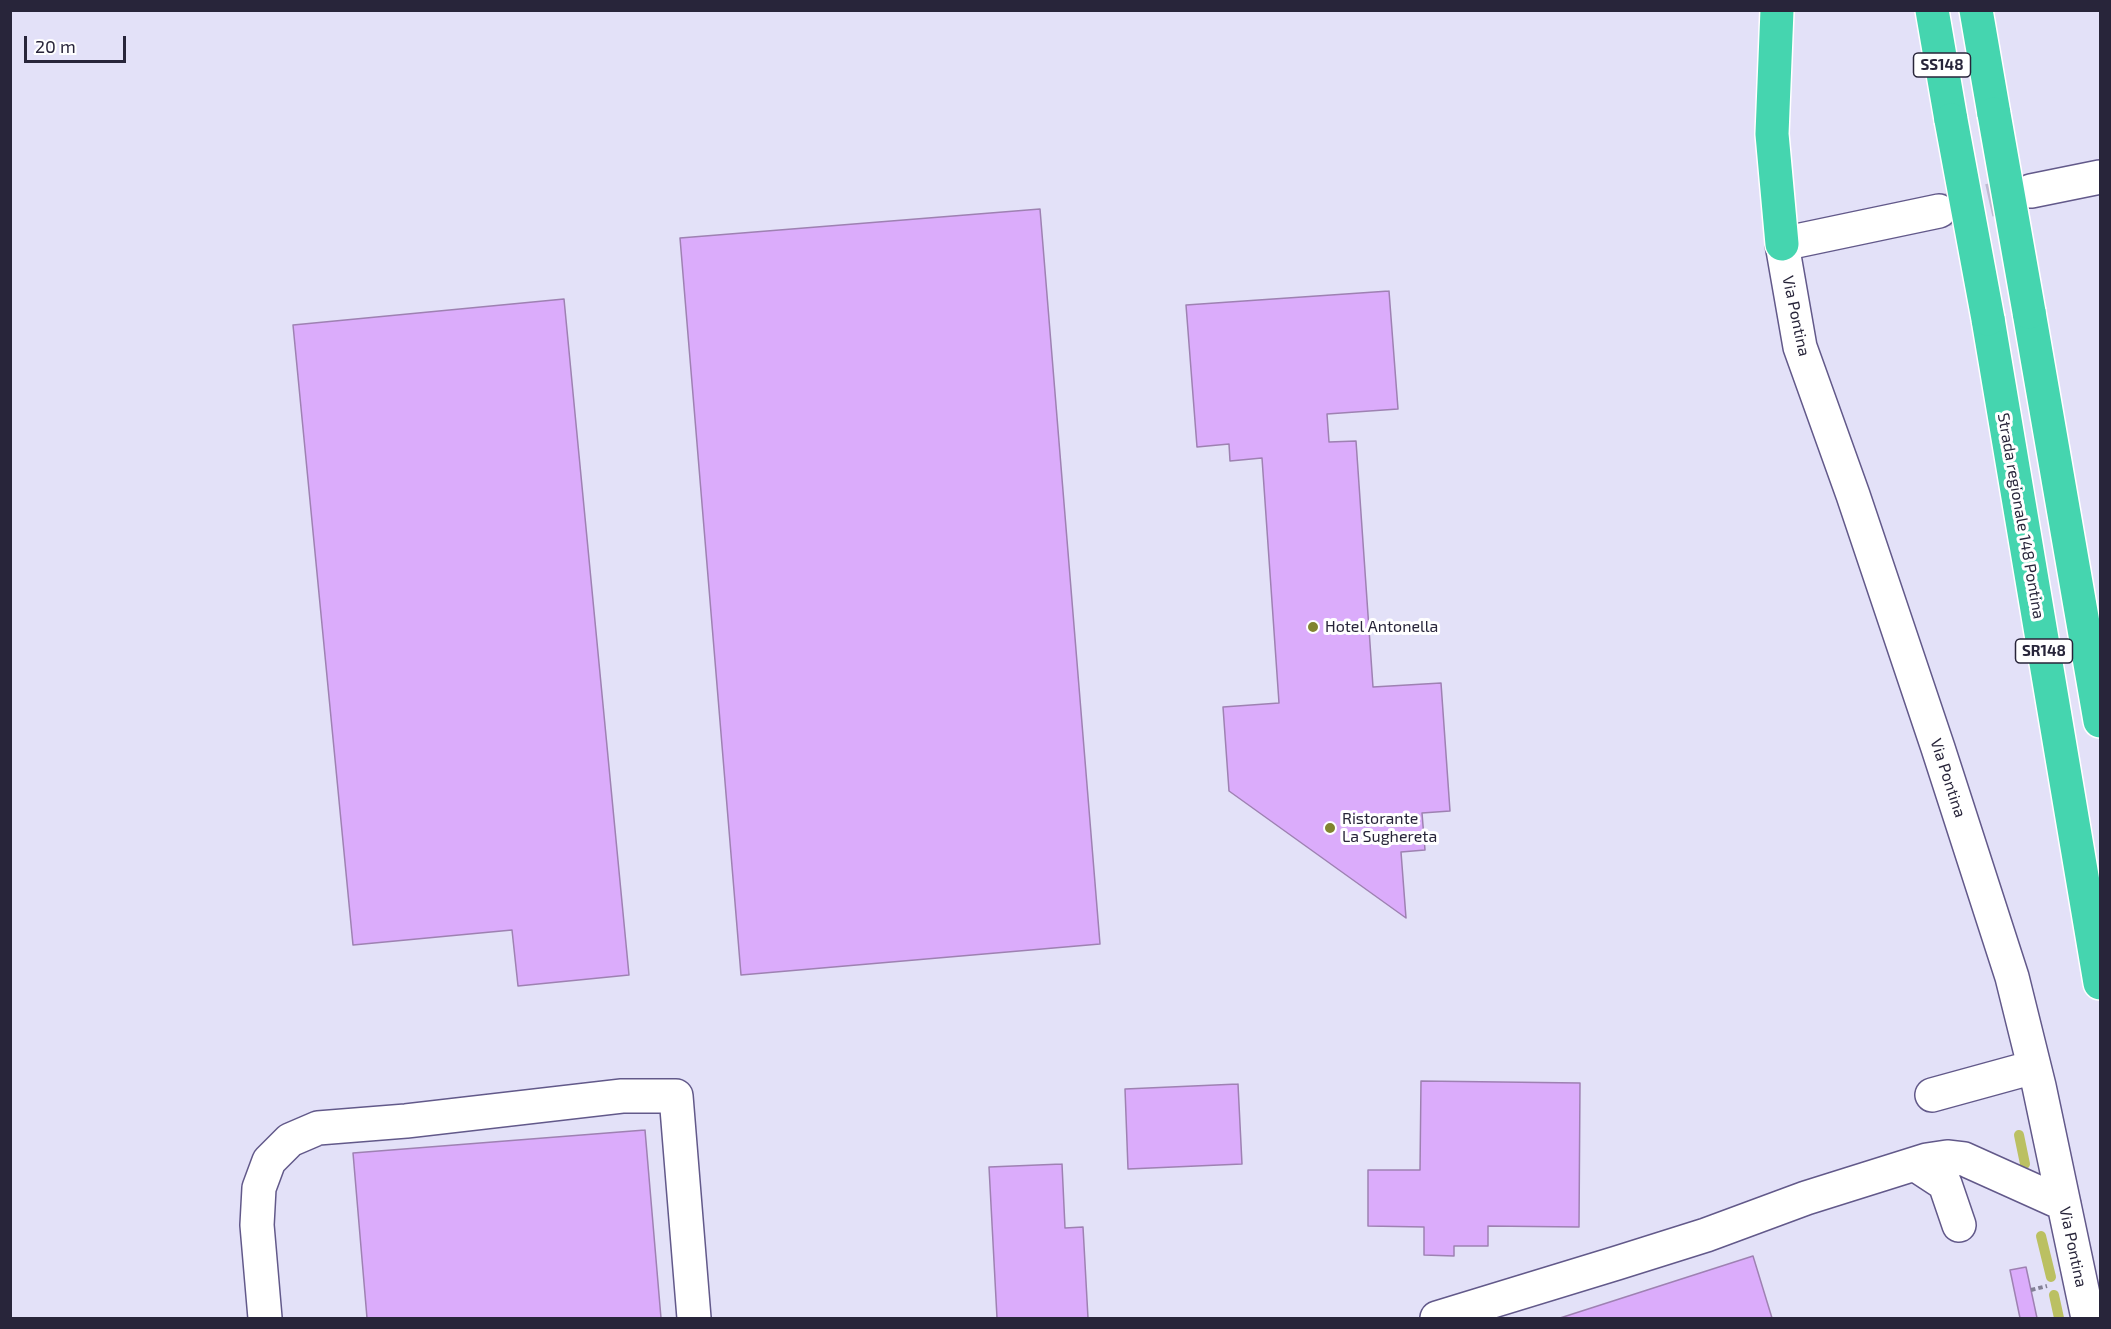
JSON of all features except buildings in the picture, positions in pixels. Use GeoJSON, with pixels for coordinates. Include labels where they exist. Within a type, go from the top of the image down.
{"type":"FeatureCollection","features":[{"type":"Feature","properties":{"kind":"highway"},"geometry":{"type":"LineString","coordinates":[[1777,10],[1772,134],[1782,244]]}},
{"type":"Feature","properties":{"kind":"highway","name":"SS148"},"geometry":{"type":"LineString","coordinates":[[1932,10],[1951,120]]}},
{"type":"Feature","properties":{"kind":"highway","name":"SS148"},"geometry":{"type":"LineString","coordinates":[[1976,10],[1994,114]]}},
{"type":"Feature","properties":{"kind":"highway","name":"SR148"},"geometry":{"type":"LineString","coordinates":[[1994,114],[2100,721]]}},
{"type":"Feature","properties":{"kind":"highway","name":"Strada regionale 148 Pontina"},"geometry":{"type":"LineString","coordinates":[[1951,120],[1988,319],[2100,983]]}},
{"type":"Feature","properties":{"kind":"street"},"geometry":{"type":"LineString","coordinates":[[2031,191],[2100,177]]}},
{"type":"Feature","properties":{"kind":"street"},"geometry":{"type":"LineString","coordinates":[[1782,244],[1939,211]]}},
{"type":"Feature","properties":{"kind":"street","name":"Via Pontina"},"geometry":{"type":"LineString","coordinates":[[1782,244],[1800,347],[1952,791],[2012,977],[2034,1067],[2088,1318]]}},
{"type":"Feature","properties":{"kind":"street"},"geometry":{"type":"LineString","coordinates":[[1932,1095],[2034,1067]]}},
{"type":"Feature","properties":{"kind":"street"},"geometry":{"type":"LineString","coordinates":[[265,1318],[257,1225],[259,1188],[268,1161],[290,1140],[318,1128],[622,1096],[676,1096],[694,1318]]}},
{"type":"Feature","properties":{"kind":"street"},"geometry":{"type":"LineString","coordinates":[[1437,1318],[1617,1263],[1806,1198],[1927,1160],[1947,1157],[1964,1159],[2064,1204]]}},
{"type":"Feature","properties":{"kind":"street"},"geometry":{"type":"LineString","coordinates":[[1916,1165],[1945,1184],[1959,1225],[1991,1172]]}},
{"type":"Feature","properties":{"kind":"path"},"geometry":{"type":"LineString","coordinates":[[2031,1290],[2049,1286]]}},
{"type":"Feature","properties":{"kind":"waterway"},"geometry":{"type":"LineString","coordinates":[[2019,1135],[2025,1164]]}},
{"type":"Feature","properties":{"kind":"waterway"},"geometry":{"type":"LineString","coordinates":[[2041,1236],[2051,1277]]}},
{"type":"Feature","properties":{"kind":"waterway"},"geometry":{"type":"LineString","coordinates":[[2054,1295],[2059,1318]]}},
{"type":"Feature","properties":{"kind":"tunnel"},"geometry":{"type":"LineString","coordinates":[[1941,211],[2031,191]]}},
{"type":"Feature","properties":{"kind":"place","name":"Hotel Antonella"},"geometry":{"type":"Point","coordinates":[1313,627]}},
{"type":"Feature","properties":{"kind":"place","name":"Ristorante La Sughereta"},"geometry":{"type":"Point","coordinates":[1330,828]}}]}
